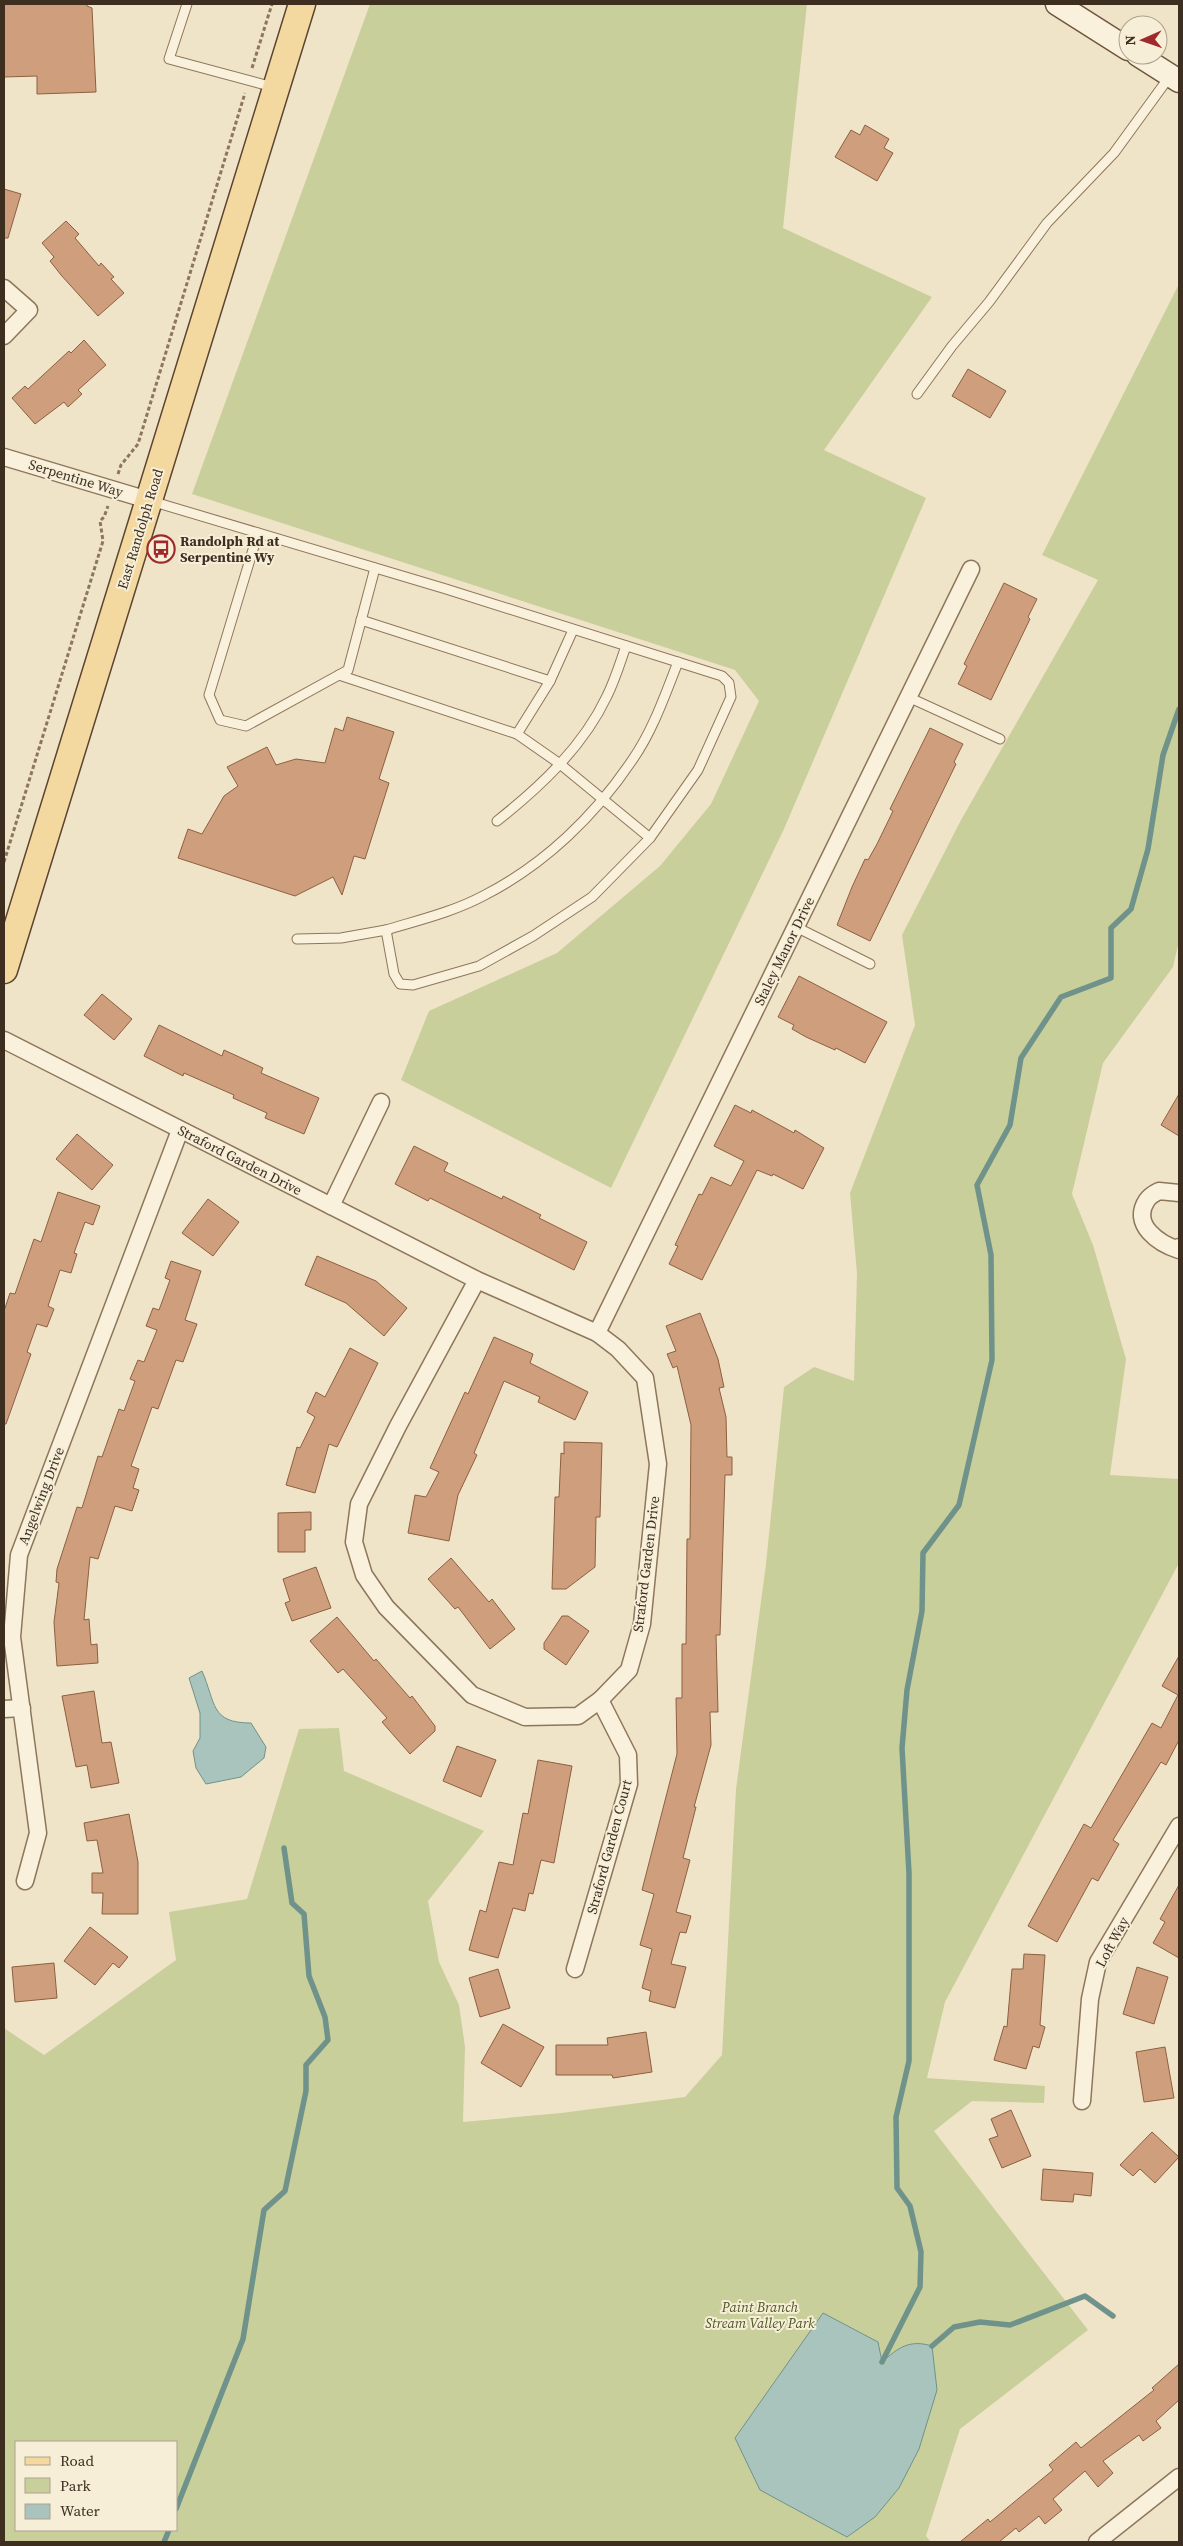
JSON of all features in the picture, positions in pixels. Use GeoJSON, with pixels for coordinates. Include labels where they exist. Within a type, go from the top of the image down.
{"type":"FeatureCollection","features":[{"type":"Feature","properties":{"kind":"main road","name":"East Randolph Road"},"geometry":{"type":"LineString","coordinates":[[4,970],[302,4]]}},
{"type":"Feature","properties":{"kind":"main road","name":"East Randolph Road"},"geometry":{"type":"LineString","coordinates":[[276,88],[315,4]]}},
{"type":"Feature","properties":{"kind":"main road"},"geometry":{"type":"LineString","coordinates":[[1057,4],[1118,43]]}},
{"type":"Feature","properties":{"kind":"main road"},"geometry":{"type":"LineString","coordinates":[[1154,65],[1174,78]]}},
{"type":"Feature","properties":{"kind":"street"},"geometry":{"type":"LineString","coordinates":[[4,288],[29,310],[4,336]]}},
{"type":"Feature","properties":{"kind":"street","name":"Serpentine Way"},"geometry":{"type":"LineString","coordinates":[[4,457],[148,500]]}},
{"type":"Feature","properties":{"kind":"street","name":"Staley Manor Drive"},"geometry":{"type":"LineString","coordinates":[[597,1333],[971,568]]}},
{"type":"Feature","properties":{"kind":"street","name":"Straford Garden Drive"},"geometry":{"type":"LineString","coordinates":[[4,1040],[477,1280],[597,1333],[618,1349],[645,1378],[658,1464],[642,1624],[629,1670],[600,1700],[578,1716],[525,1717],[472,1695],[386,1607],[364,1575],[354,1542],[360,1504],[398,1426],[477,1280]]}},
{"type":"Feature","properties":{"kind":"street"},"geometry":{"type":"LineString","coordinates":[[331,1206],[381,1102]]}},
{"type":"Feature","properties":{"kind":"street","name":"Angelwing Drive"},"geometry":{"type":"LineString","coordinates":[[25,1881],[38,1833],[12,1637],[19,1555],[180,1130]]}},
{"type":"Feature","properties":{"kind":"street"},"geometry":{"type":"LineString","coordinates":[[1179,1192],[1159,1191],[1147,1200],[1142,1215],[1148,1233],[1164,1246],[1179,1248]]}},
{"type":"Feature","properties":{"kind":"street","name":"Straford Garden Court"},"geometry":{"type":"LineString","coordinates":[[575,1969],[629,1784],[628,1756],[600,1700]]}},
{"type":"Feature","properties":{"kind":"street"},"geometry":{"type":"LineString","coordinates":[[4,1709],[22,1708]]}},
{"type":"Feature","properties":{"kind":"street","name":"Loft Way"},"geometry":{"type":"LineString","coordinates":[[1082,2101],[1090,1999],[1098,1962],[1179,1826]]}},
{"type":"Feature","properties":{"kind":"street"},"geometry":{"type":"LineString","coordinates":[[1097,2542],[1179,2477]]}},
{"type":"Feature","properties":{"kind":"lane"},"geometry":{"type":"LineString","coordinates":[[187,4],[169,59],[276,88]]}},
{"type":"Feature","properties":{"kind":"lane"},"geometry":{"type":"LineString","coordinates":[[917,394],[952,346],[989,302],[1047,223],[1114,154],[1174,78]]}},
{"type":"Feature","properties":{"kind":"lane"},"geometry":{"type":"LineString","coordinates":[[148,500],[678,662],[722,676],[729,683],[731,697],[698,770],[650,838],[592,897],[533,936],[479,966],[413,986],[400,984],[394,974],[386,930]]}},
{"type":"Feature","properties":{"kind":"lane"},"geometry":{"type":"LineString","coordinates":[[258,533],[209,695],[220,720],[246,726],[348,670],[375,568]]}},
{"type":"Feature","properties":{"kind":"lane"},"geometry":{"type":"LineString","coordinates":[[361,620],[550,682]]}},
{"type":"Feature","properties":{"kind":"lane"},"geometry":{"type":"LineString","coordinates":[[517,734],[550,682],[573,630]]}},
{"type":"Feature","properties":{"kind":"lane"},"geometry":{"type":"LineString","coordinates":[[497,821],[530,794],[560,764],[586,731],[607,697],[626,646]]}},
{"type":"Feature","properties":{"kind":"lane"},"geometry":{"type":"LineString","coordinates":[[297,939],[341,938],[386,930],[443,913],[482,897],[528,870],[568,838],[634,759],[658,714],[678,662]]}},
{"type":"Feature","properties":{"kind":"lane"},"geometry":{"type":"LineString","coordinates":[[339,675],[517,734],[560,764],[650,838]]}},
{"type":"Feature","properties":{"kind":"lane"},"geometry":{"type":"LineString","coordinates":[[908,697],[1000,739]]}},
{"type":"Feature","properties":{"kind":"lane"},"geometry":{"type":"LineString","coordinates":[[796,928],[870,964]]}},
{"type":"Feature","properties":{"kind":"path"},"geometry":{"type":"LineString","coordinates":[[4,862],[103,540],[100,521],[104,517],[121,465],[138,444],[272,4]]}},
{"type":"Feature","properties":{"kind":"green space"},"geometry":{"type":"Polygon","coordinates":[[[370,4],[807,4],[783,228],[932,297],[824,450],[926,498],[784,829],[611,1188],[401,1080],[429,1011],[557,953],[660,866],[711,804],[759,701],[735,670],[192,494],[370,4]]]}},
{"type":"Feature","properties":{"kind":"green space","name":"Paint Branch Stream Valley Park"},"geometry":{"type":"Polygon","coordinates":[[[1179,284],[1179,941],[1173,967],[1103,1063],[1072,1194],[1093,1245],[1126,1359],[1110,1475],[1179,1479],[1179,1563],[945,2002],[927,2078],[1045,2086],[1044,2103],[972,2101],[934,2131],[1088,2330],[960,2429],[926,2536],[931,2542],[4,2542],[4,2028],[44,2055],[176,1960],[169,1912],[247,1899],[299,1729],[339,1728],[344,1771],[484,1831],[428,1901],[439,1962],[459,2005],[465,2047],[463,2122],[561,2113],[685,2097],[722,2055],[736,1789],[766,1564],[784,1387],[814,1367],[854,1381],[857,1274],[850,1193],[915,1025],[902,935],[961,820],[1098,580],[1042,555],[1179,284]]]}},
{"type":"Feature","properties":{"kind":"water"},"geometry":{"type":"Polygon","coordinates":[[[202,1671],[216,1709],[221,1715],[238,1722],[251,1723],[266,1747],[264,1758],[241,1777],[206,1784],[196,1768],[193,1751],[200,1738],[200,1713],[189,1678],[202,1671]]]}},
{"type":"Feature","properties":{"kind":"water"},"geometry":{"type":"Polygon","coordinates":[[[823,2313],[878,2342],[882,2362],[899,2349],[910,2344],[932,2346],[937,2390],[919,2449],[899,2488],[875,2517],[847,2537],[760,2490],[735,2438],[823,2313]]]}},
{"type":"Feature","properties":{"kind":"building"},"geometry":{"type":"Polygon","coordinates":[[[4,4],[87,4],[87,6],[92,8],[96,92],[37,94],[37,76],[4,77],[4,4]]]}},
{"type":"Feature","properties":{"kind":"building"},"geometry":{"type":"Polygon","coordinates":[[[865,125],[889,139],[884,148],[893,153],[877,181],[835,157],[851,130],[860,135],[865,125]]]}},
{"type":"Feature","properties":{"kind":"building"},"geometry":{"type":"Polygon","coordinates":[[[4,189],[21,194],[8,238],[4,238],[4,189]]]}},
{"type":"Feature","properties":{"kind":"building"},"geometry":{"type":"Polygon","coordinates":[[[66,221],[79,234],[75,238],[99,266],[101,263],[114,277],[111,279],[124,293],[98,316],[50,261],[54,257],[42,243],[66,221]]]}},
{"type":"Feature","properties":{"kind":"building"},"geometry":{"type":"Polygon","coordinates":[[[84,340],[106,365],[78,390],[82,394],[68,407],[64,402],[35,424],[12,398],[25,386],[28,389],[69,351],[71,353],[84,340]]]}},
{"type":"Feature","properties":{"kind":"building"},"geometry":{"type":"Polygon","coordinates":[[[968,369],[1006,391],[990,418],[952,396],[968,369]]]}},
{"type":"Feature","properties":{"kind":"building"},"geometry":{"type":"Polygon","coordinates":[[[1004,583],[1037,599],[1028,617],[1030,619],[991,700],[958,684],[967,666],[964,664],[1004,583]]]}},
{"type":"Feature","properties":{"kind":"building"},"geometry":{"type":"Polygon","coordinates":[[[347,717],[394,732],[379,779],[389,783],[365,859],[354,856],[342,895],[333,877],[295,896],[178,858],[188,829],[202,834],[224,796],[238,786],[227,767],[267,747],[276,765],[296,759],[325,763],[335,728],[343,731],[347,717]]]}},
{"type":"Feature","properties":{"kind":"building"},"geometry":{"type":"Polygon","coordinates":[[[930,728],[963,744],[954,762],[956,764],[870,941],[837,925],[865,859],[868,860],[877,844],[893,811],[890,809],[930,728]]]}},
{"type":"Feature","properties":{"kind":"building"},"geometry":{"type":"Polygon","coordinates":[[[799,976],[887,1022],[865,1063],[836,1048],[835,1050],[806,1037],[792,1029],[794,1025],[778,1017],[799,976]]]}},
{"type":"Feature","properties":{"kind":"building"},"geometry":{"type":"Polygon","coordinates":[[[102,994],[132,1019],[114,1040],[84,1015],[102,994]]]}},
{"type":"Feature","properties":{"kind":"building"},"geometry":{"type":"Polygon","coordinates":[[[159,1025],[222,1056],[224,1050],[263,1068],[261,1073],[319,1098],[304,1134],[265,1118],[267,1113],[233,1098],[234,1095],[184,1073],[183,1076],[144,1056],[159,1025]]]}},
{"type":"Feature","properties":{"kind":"building"},"geometry":{"type":"Polygon","coordinates":[[[1179,1094],[1179,1136],[1161,1125],[1179,1094]]]}},
{"type":"Feature","properties":{"kind":"building"},"geometry":{"type":"Polygon","coordinates":[[[735,1105],[751,1113],[752,1110],[794,1133],[795,1130],[824,1148],[803,1189],[773,1174],[772,1176],[757,1170],[702,1280],[669,1264],[678,1246],[675,1245],[699,1194],[702,1195],[711,1177],[731,1186],[744,1161],[714,1146],[735,1105]]]}},
{"type":"Feature","properties":{"kind":"building"},"geometry":{"type":"Polygon","coordinates":[[[77,1134],[113,1165],[92,1190],[56,1159],[77,1134]]]}},
{"type":"Feature","properties":{"kind":"building"},"geometry":{"type":"Polygon","coordinates":[[[414,1146],[448,1163],[444,1171],[502,1199],[503,1196],[541,1215],[539,1218],[587,1242],[574,1270],[430,1198],[428,1201],[395,1184],[414,1146]]]}},
{"type":"Feature","properties":{"kind":"building"},"geometry":{"type":"Polygon","coordinates":[[[58,1192],[100,1206],[93,1225],[85,1222],[74,1253],[77,1254],[71,1273],[60,1270],[48,1306],[54,1309],[47,1327],[37,1324],[27,1352],[31,1354],[6,1424],[4,1424],[4,1311],[10,1293],[15,1294],[34,1239],[41,1242],[58,1192]]]}},
{"type":"Feature","properties":{"kind":"building"},"geometry":{"type":"Polygon","coordinates":[[[208,1199],[239,1222],[213,1256],[182,1233],[208,1199]]]}},
{"type":"Feature","properties":{"kind":"building"},"geometry":{"type":"Polygon","coordinates":[[[317,1256],[376,1281],[407,1308],[384,1336],[346,1303],[305,1285],[317,1256]]]}},
{"type":"Feature","properties":{"kind":"building"},"geometry":{"type":"Polygon","coordinates":[[[171,1261],[201,1271],[185,1320],[197,1324],[183,1362],[176,1360],[158,1409],[152,1407],[131,1466],[139,1469],[133,1488],[139,1490],[132,1511],[115,1506],[98,1559],[90,1557],[84,1620],[89,1619],[91,1645],[97,1644],[98,1663],[57,1666],[54,1622],[59,1583],[56,1582],[57,1569],[77,1507],[82,1508],[98,1456],[102,1457],[119,1409],[124,1411],[135,1381],[130,1379],[138,1360],[144,1362],[157,1330],[146,1326],[153,1308],[159,1310],[170,1280],[165,1278],[171,1261]]]}},
{"type":"Feature","properties":{"kind":"building"},"geometry":{"type":"Polygon","coordinates":[[[700,1313],[718,1359],[724,1387],[719,1388],[726,1417],[727,1457],[732,1457],[732,1475],[725,1475],[720,1635],[716,1635],[718,1712],[710,1712],[711,1745],[694,1807],[696,1807],[683,1858],[690,1860],[676,1912],[691,1916],[686,1933],[680,1932],[671,1964],[686,1967],[675,2008],[649,2001],[651,1991],[642,1988],[652,1949],[640,1945],[654,1894],[642,1890],[677,1754],[676,1698],[682,1698],[682,1644],[686,1644],[687,1539],[690,1539],[691,1425],[677,1366],[673,1368],[667,1354],[676,1351],[666,1326],[700,1313]]]}},
{"type":"Feature","properties":{"kind":"building"},"geometry":{"type":"Polygon","coordinates":[[[494,1337],[533,1354],[530,1363],[588,1392],[575,1420],[538,1402],[540,1397],[504,1381],[474,1453],[477,1455],[458,1495],[449,1541],[408,1533],[415,1495],[426,1497],[439,1472],[430,1468],[465,1392],[468,1394],[494,1337]]]}},
{"type":"Feature","properties":{"kind":"building"},"geometry":{"type":"Polygon","coordinates":[[[350,1348],[378,1363],[337,1447],[329,1444],[315,1493],[286,1485],[297,1447],[300,1448],[315,1417],[307,1412],[316,1392],[325,1397],[350,1348]]]}},
{"type":"Feature","properties":{"kind":"building"},"geometry":{"type":"Polygon","coordinates":[[[564,1442],[602,1443],[600,1517],[596,1517],[595,1567],[566,1589],[552,1589],[555,1497],[559,1497],[561,1453],[564,1454],[564,1442]]]}},
{"type":"Feature","properties":{"kind":"building"},"geometry":{"type":"Polygon","coordinates":[[[311,1512],[311,1530],[305,1530],[305,1552],[278,1552],[278,1513],[311,1512]]]}},
{"type":"Feature","properties":{"kind":"building"},"geometry":{"type":"Polygon","coordinates":[[[451,1558],[489,1602],[492,1599],[515,1629],[490,1649],[458,1607],[455,1609],[428,1579],[451,1558]]]}},
{"type":"Feature","properties":{"kind":"building"},"geometry":{"type":"Polygon","coordinates":[[[316,1567],[331,1608],[292,1621],[285,1603],[290,1601],[283,1579],[316,1567]]]}},
{"type":"Feature","properties":{"kind":"building"},"geometry":{"type":"Polygon","coordinates":[[[562,1616],[568,1616],[589,1631],[566,1665],[544,1649],[544,1643],[562,1616]]]}},
{"type":"Feature","properties":{"kind":"building"},"geometry":{"type":"Polygon","coordinates":[[[337,1617],[374,1661],[376,1659],[410,1698],[412,1696],[435,1726],[435,1731],[410,1754],[382,1722],[387,1718],[343,1669],[338,1673],[310,1641],[337,1617]]]}},
{"type":"Feature","properties":{"kind":"building"},"geometry":{"type":"Polygon","coordinates":[[[1179,1656],[1179,1740],[1166,1765],[1161,1762],[1113,1840],[1119,1844],[1098,1881],[1092,1878],[1057,1942],[1028,1926],[1084,1824],[1091,1828],[1152,1723],[1161,1728],[1178,1695],[1162,1686],[1179,1656]]]}},
{"type":"Feature","properties":{"kind":"building"},"geometry":{"type":"Polygon","coordinates":[[[94,1691],[102,1743],[111,1742],[119,1783],[91,1788],[87,1765],[76,1767],[62,1696],[94,1691]]]}},
{"type":"Feature","properties":{"kind":"building"},"geometry":{"type":"Polygon","coordinates":[[[457,1746],[496,1760],[481,1797],[443,1781],[457,1746]]]}},
{"type":"Feature","properties":{"kind":"building"},"geometry":{"type":"Polygon","coordinates":[[[538,1760],[572,1766],[554,1863],[541,1860],[533,1894],[529,1893],[525,1911],[513,1908],[498,1958],[469,1950],[480,1910],[486,1912],[499,1862],[513,1865],[523,1813],[528,1814],[538,1760]]]}},
{"type":"Feature","properties":{"kind":"building"},"geometry":{"type":"Polygon","coordinates":[[[129,1814],[138,1862],[138,1914],[102,1914],[103,1893],[92,1893],[92,1873],[103,1873],[97,1840],[87,1841],[84,1823],[129,1814]]]}},
{"type":"Feature","properties":{"kind":"building"},"geometry":{"type":"Polygon","coordinates":[[[1179,1885],[1179,1958],[1153,1943],[1165,1922],[1160,1919],[1179,1885]]]}},
{"type":"Feature","properties":{"kind":"building"},"geometry":{"type":"Polygon","coordinates":[[[90,1927],[128,1957],[119,1968],[113,1963],[95,1985],[64,1961],[90,1927]]]}},
{"type":"Feature","properties":{"kind":"building"},"geometry":{"type":"Polygon","coordinates":[[[1024,1954],[1045,1955],[1040,2025],[1045,2027],[1039,2048],[1033,2046],[1026,2069],[994,2060],[1004,2026],[1007,2027],[1012,1969],[1023,1969],[1024,1954]]]}},
{"type":"Feature","properties":{"kind":"building"},"geometry":{"type":"Polygon","coordinates":[[[54,1963],[57,1998],[15,2002],[12,1967],[54,1963]]]}},
{"type":"Feature","properties":{"kind":"building"},"geometry":{"type":"Polygon","coordinates":[[[1137,1967],[1168,1977],[1154,2024],[1123,2014],[1137,1967]]]}},
{"type":"Feature","properties":{"kind":"building"},"geometry":{"type":"Polygon","coordinates":[[[498,1969],[510,2008],[480,2017],[469,1978],[498,1969]]]}},
{"type":"Feature","properties":{"kind":"building"},"geometry":{"type":"Polygon","coordinates":[[[503,2024],[544,2047],[521,2087],[481,2063],[503,2024]]]}},
{"type":"Feature","properties":{"kind":"building"},"geometry":{"type":"Polygon","coordinates":[[[646,2032],[652,2072],[613,2078],[612,2075],[556,2075],[556,2045],[608,2045],[607,2038],[646,2032]]]}},
{"type":"Feature","properties":{"kind":"building"},"geometry":{"type":"Polygon","coordinates":[[[1165,2047],[1174,2098],[1144,2102],[1136,2052],[1165,2047]]]}},
{"type":"Feature","properties":{"kind":"building"},"geometry":{"type":"Polygon","coordinates":[[[1011,2110],[1031,2156],[1002,2168],[989,2139],[998,2136],[991,2119],[1011,2110]]]}},
{"type":"Feature","properties":{"kind":"building"},"geometry":{"type":"Polygon","coordinates":[[[1152,2132],[1179,2157],[1155,2183],[1140,2169],[1133,2176],[1120,2165],[1152,2132]]]}},
{"type":"Feature","properties":{"kind":"building"},"geometry":{"type":"Polygon","coordinates":[[[1043,2169],[1093,2173],[1091,2196],[1074,2194],[1073,2202],[1041,2200],[1043,2169]]]}},
{"type":"Feature","properties":{"kind":"building"},"geometry":{"type":"Polygon","coordinates":[[[1179,2364],[1179,2400],[1156,2421],[1161,2428],[1143,2441],[1139,2435],[1103,2461],[1113,2473],[1098,2487],[1085,2471],[1053,2499],[1062,2510],[1045,2524],[1039,2516],[1019,2532],[1016,2528],[999,2542],[960,2542],[988,2519],[990,2522],[1053,2470],[1049,2465],[1076,2442],[1081,2448],[1154,2390],[1152,2388],[1179,2364]]]}},
{"type":"Feature","properties":{"kind":"waterway"},"geometry":{"type":"LineString","coordinates":[[882,2362],[920,2287],[921,2252],[910,2206],[897,2188],[896,2117],[909,2061],[909,1873],[902,1748],[907,1690],[922,1611],[923,1553],[959,1505],[992,1360],[991,1255],[977,1185],[1010,1125],[1021,1058],[1061,997],[1111,978],[1111,928],[1131,909],[1148,849],[1163,755],[1179,709]]}},
{"type":"Feature","properties":{"kind":"waterway"},"geometry":{"type":"LineString","coordinates":[[178,2504],[243,2339],[264,2210],[285,2191],[306,2091],[306,2065],[328,2040],[325,2017],[309,1976],[304,1914],[292,1903],[284,1848]]}},
{"type":"Feature","properties":{"kind":"waterway"},"geometry":{"type":"LineString","coordinates":[[932,2346],[954,2327],[980,2322],[1010,2325],[1085,2296],[1113,2316]]}},
{"type":"Feature","properties":{"kind":"waterway"},"geometry":{"type":"LineString","coordinates":[[164,2542],[169,2531]]}},
{"type":"Feature","properties":{"kind":"place","name":"Randolph Rd at Serpentine Wy"},"geometry":{"type":"Point","coordinates":[161,549]}}]}
